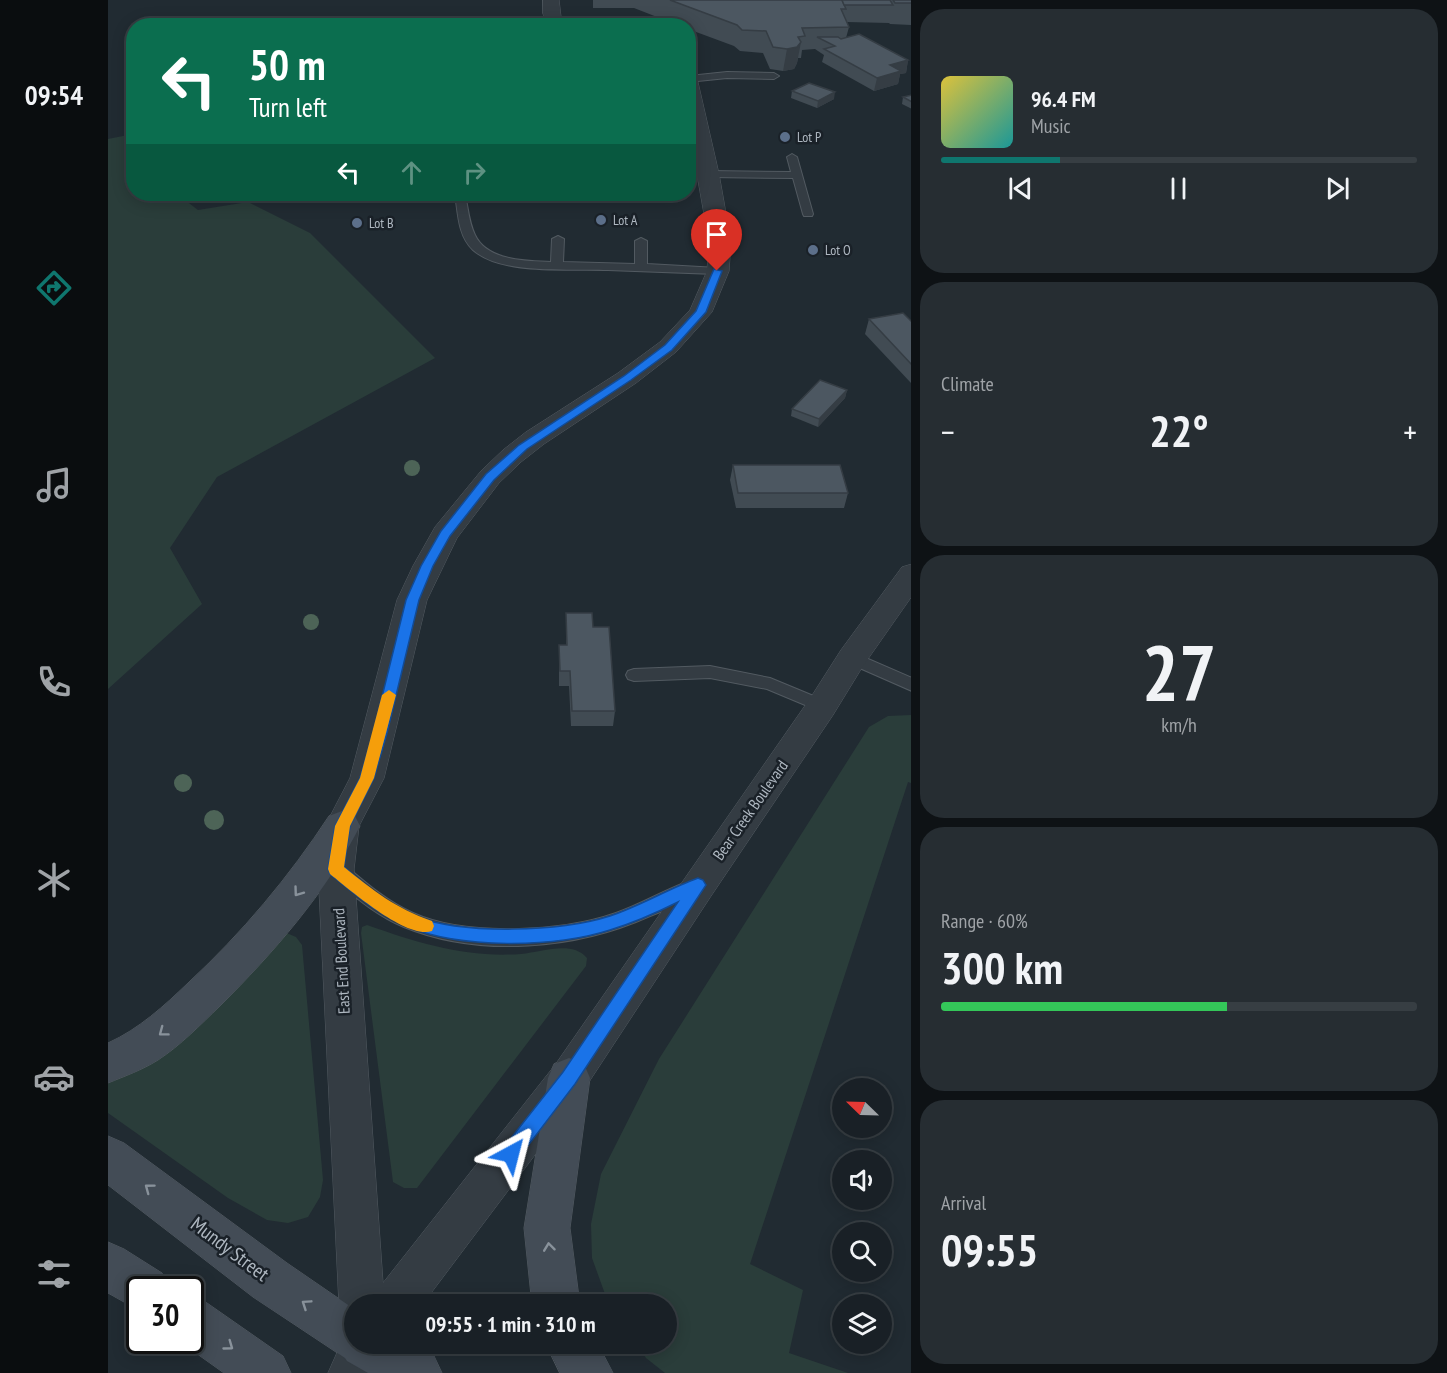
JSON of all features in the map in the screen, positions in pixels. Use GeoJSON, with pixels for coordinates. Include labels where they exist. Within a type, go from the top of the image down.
{"type":"FeatureCollection","features":[{"type":"Feature","properties":{"kind":"main road"},"geometry":{"type":"LineString","coordinates":[[108,1063],[122,1059],[164,1032],[209,990],[293,898],[342,826]]}},
{"type":"Feature","properties":{"kind":"main road"},"geometry":{"type":"LineString","coordinates":[[555,1294],[547,1228],[569,1078]]}},
{"type":"Feature","properties":{"kind":"main road","name":"Mundy Street"},"geometry":{"type":"LineString","coordinates":[[108,1158],[270,1280],[344,1330]]}},
{"type":"Feature","properties":{"kind":"main road"},"geometry":{"type":"LineString","coordinates":[[108,1265],[126,1277]]}},
{"type":"Feature","properties":{"kind":"main road"},"geometry":{"type":"LineString","coordinates":[[204,1330],[266,1373]]}},
{"type":"Feature","properties":{"kind":"main road"},"geometry":{"type":"LineString","coordinates":[[382,1354],[417,1373]]}},
{"type":"Feature","properties":{"kind":"main road"},"geometry":{"type":"LineString","coordinates":[[576,1354],[588,1373]]}},
{"type":"Feature","properties":{"kind":"street"},"geometry":{"type":"LineString","coordinates":[[551,0],[549,12],[552,18]]}},
{"type":"Feature","properties":{"kind":"street","name":"East End Boulevard"},"geometry":{"type":"LineString","coordinates":[[361,1294],[336,869],[342,826],[367,778],[412,600],[445,534],[490,477],[527,444],[627,378],[668,347],[700,312],[717,271],[720,242],[710,174],[696,110]]}},
{"type":"Feature","properties":{"kind":"street","name":"Bear Creek Boulevard"},"geometry":{"type":"LineString","coordinates":[[402,1294],[569,1078],[698,885],[822,706],[852,658],[911,575]]}},
{"type":"Feature","properties":{"kind":"street"},"geometry":{"type":"LineString","coordinates":[[351,1373],[360,1354]]}},
{"type":"Feature","properties":{"kind":"lane"},"geometry":{"type":"LineString","coordinates":[[696,77],[727,75],[774,76]]}},
{"type":"Feature","properties":{"kind":"lane"},"geometry":{"type":"LineString","coordinates":[[792,157],[808,214]]}},
{"type":"Feature","properties":{"kind":"lane"},"geometry":{"type":"LineString","coordinates":[[710,174],[797,175]]}},
{"type":"Feature","properties":{"kind":"lane"},"geometry":{"type":"LineString","coordinates":[[461,201],[467,232],[481,250],[512,261],[717,271]]}},
{"type":"Feature","properties":{"kind":"lane"},"geometry":{"type":"LineString","coordinates":[[557,264],[558,239]]}},
{"type":"Feature","properties":{"kind":"lane"},"geometry":{"type":"LineString","coordinates":[[640,241],[641,268]]}},
{"type":"Feature","properties":{"kind":"lane"},"geometry":{"type":"LineString","coordinates":[[852,658],[911,685]]}},
{"type":"Feature","properties":{"kind":"lane"},"geometry":{"type":"LineString","coordinates":[[634,675],[710,672],[770,684],[822,706]]}},
{"type":"Feature","properties":{"kind":"lane"},"geometry":{"type":"LineString","coordinates":[[336,869],[379,904],[410,921],[447,933],[482,935],[566,932],[608,924],[648,909],[698,885]]}},
{"type":"Feature","properties":{"kind":"green space"},"geometry":{"type":"Polygon","coordinates":[[[126,135],[126,201],[186,201],[198,210],[248,202],[310,233],[435,358],[217,477],[170,548],[202,604],[108,689],[108,139],[126,135]]]}},
{"type":"Feature","properties":{"kind":"green space"},"geometry":{"type":"Polygon","coordinates":[[[911,715],[911,783],[908,782],[750,1264],[803,1290],[789,1353],[848,1373],[665,1373],[643,1354],[677,1354],[677,1294],[605,1294],[592,1258],[591,1224],[601,1174],[659,1059],[869,727],[888,716],[911,715]]]}},
{"type":"Feature","properties":{"kind":"green space"},"geometry":{"type":"Polygon","coordinates":[[[367,925],[442,948],[481,954],[521,954],[565,948],[581,953],[587,958],[586,966],[417,1188],[404,1188],[393,1182],[361,933],[362,927],[367,925]]]}},
{"type":"Feature","properties":{"kind":"green space"},"geometry":{"type":"Polygon","coordinates":[[[284,932],[296,937],[302,945],[323,1180],[320,1197],[308,1217],[288,1223],[267,1220],[228,1198],[108,1113],[110,1080],[284,932]]]}},
{"type":"Feature","properties":{"kind":"building"},"geometry":{"type":"Polygon","coordinates":[[[670,0],[842,0],[846,9],[841,9],[849,27],[802,28],[805,36],[798,37],[801,42],[797,47],[787,49],[773,47],[766,31],[742,30],[737,25],[670,0]]]}},
{"type":"Feature","properties":{"kind":"building"},"geometry":{"type":"Polygon","coordinates":[[[842,0],[890,0],[893,5],[844,5],[842,0]]]}},
{"type":"Feature","properties":{"kind":"building"},"geometry":{"type":"Polygon","coordinates":[[[893,0],[911,0],[911,3],[895,3],[893,0]]]}},
{"type":"Feature","properties":{"kind":"building"},"geometry":{"type":"Polygon","coordinates":[[[859,34],[908,60],[890,65],[901,71],[877,78],[824,49],[835,46],[817,37],[841,39],[859,34]]]}},
{"type":"Feature","properties":{"kind":"building"},"geometry":{"type":"Polygon","coordinates":[[[809,83],[835,92],[818,101],[792,91],[809,83]]]}},
{"type":"Feature","properties":{"kind":"building"},"geometry":{"type":"Polygon","coordinates":[[[911,95],[911,101],[903,97],[911,95]]]}},
{"type":"Feature","properties":{"kind":"building"},"geometry":{"type":"Polygon","coordinates":[[[903,313],[911,321],[911,364],[869,319],[903,313]]]}},
{"type":"Feature","properties":{"kind":"building"},"geometry":{"type":"Polygon","coordinates":[[[820,380],[847,390],[819,419],[792,409],[820,380]]]}},
{"type":"Feature","properties":{"kind":"building"},"geometry":{"type":"Polygon","coordinates":[[[733,465],[840,465],[848,493],[738,493],[733,465]]]}},
{"type":"Feature","properties":{"kind":"building"},"geometry":{"type":"Polygon","coordinates":[[[566,613],[592,613],[593,627],[609,627],[615,711],[572,711],[570,671],[560,671],[559,645],[567,645],[566,613]]]}},
{"type":"Feature","properties":{"kind":"slow traffic"},"geometry":{"type":"LineString","coordinates":[[389,695],[367,778],[342,826],[336,869],[379,904],[410,921],[426,926]]}},
{"type":"Feature","properties":{"kind":"place","name":"Lot P"},"geometry":{"type":"Point","coordinates":[785,137]}},
{"type":"Feature","properties":{"kind":"place","name":"Lot A"},"geometry":{"type":"Point","coordinates":[601,220]}},
{"type":"Feature","properties":{"kind":"place","name":"Lot B"},"geometry":{"type":"Point","coordinates":[357,223]}},
{"type":"Feature","properties":{"kind":"place","name":"Lot O"},"geometry":{"type":"Point","coordinates":[813,250]}},
{"type":"Feature","properties":{"kind":"route"},"geometry":{"type":"LineString","coordinates":[[511,1154],[569,1078],[698,885],[648,909],[608,924],[566,932],[527,935],[447,933],[410,921],[379,904],[336,869],[342,826],[367,778],[412,600],[445,534],[466,504],[512,456],[535,438],[627,378],[668,347],[700,312],[717,271]]}}]}
